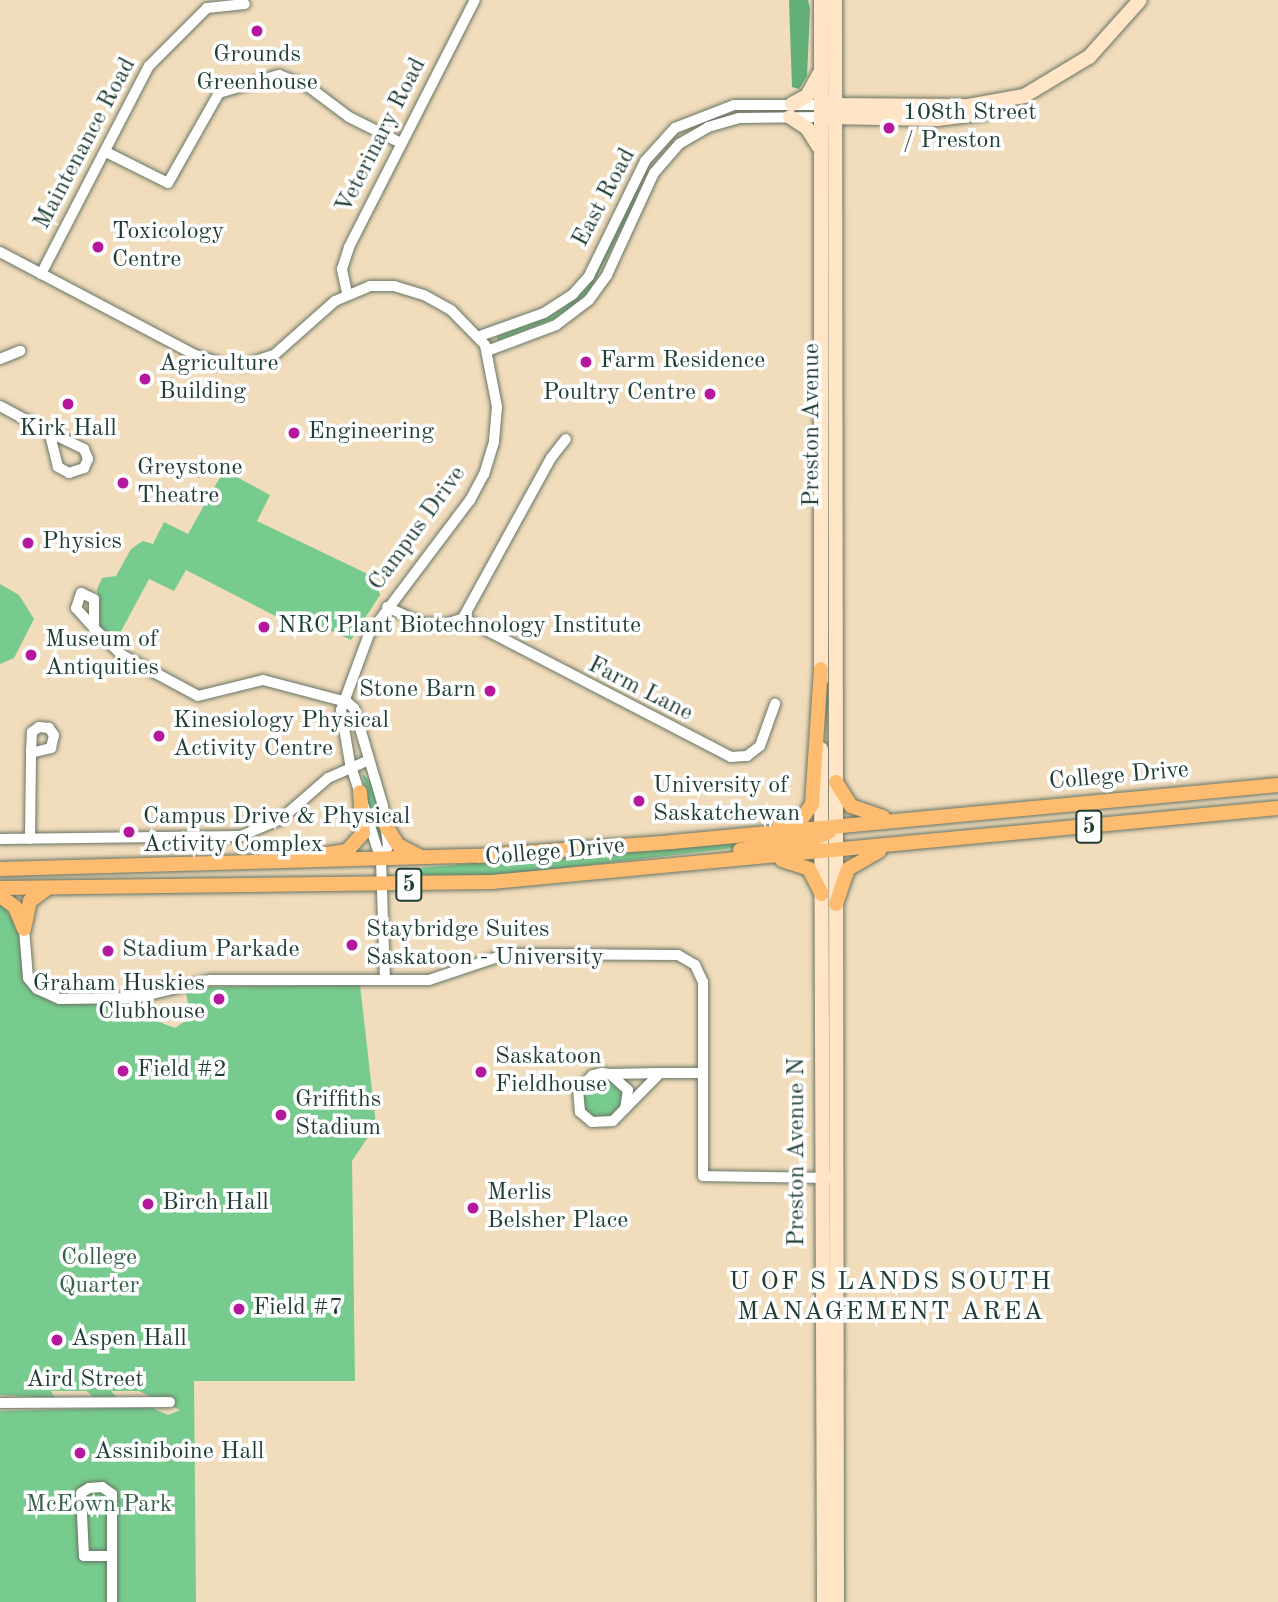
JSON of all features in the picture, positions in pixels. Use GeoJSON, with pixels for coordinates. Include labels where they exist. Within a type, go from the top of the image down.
{"type":"FeatureCollection","features":[{"type":"Feature","properties":{"kind":"main road","name":"Preston Avenue"},"geometry":{"type":"LineString","coordinates":[[821,0],[828,72]]}},
{"type":"Feature","properties":{"kind":"main road","name":"Preston Avenue"},"geometry":{"type":"LineString","coordinates":[[829,839],[836,782],[828,151],[828,72],[835,0]]}},
{"type":"Feature","properties":{"kind":"main road"},"geometry":{"type":"LineString","coordinates":[[828,111],[974,115],[1011,105],[1089,57],[1140,0]]}},
{"type":"Feature","properties":{"kind":"main road"},"geometry":{"type":"LineString","coordinates":[[828,72],[847,95],[871,113],[848,128],[828,151],[791,111],[828,72]]}},
{"type":"Feature","properties":{"kind":"main road","name":"Preston Avenue"},"geometry":{"type":"LineString","coordinates":[[828,151],[821,669],[829,839]]}},
{"type":"Feature","properties":{"kind":"main road"},"geometry":{"type":"LineString","coordinates":[[756,834],[799,820],[812,804],[821,669]]}},
{"type":"Feature","properties":{"kind":"main road"},"geometry":{"type":"LineString","coordinates":[[836,782],[850,806],[902,821]]}},
{"type":"Feature","properties":{"kind":"main road","name":"College Drive"},"geometry":{"type":"LineString","coordinates":[[0,888],[382,886],[528,879],[767,857],[902,821],[1278,785]]}},
{"type":"Feature","properties":{"kind":"main road"},"geometry":{"type":"LineString","coordinates":[[284,862],[351,848],[364,828],[360,792]]}},
{"type":"Feature","properties":{"kind":"main road","name":"College Drive"},"geometry":{"type":"LineString","coordinates":[[0,869],[381,860],[756,834],[901,845],[1278,808]]}},
{"type":"Feature","properties":{"kind":"main road"},"geometry":{"type":"LineString","coordinates":[[528,879],[829,839],[965,814]]}},
{"type":"Feature","properties":{"kind":"main road"},"geometry":{"type":"LineString","coordinates":[[386,826],[402,849],[423,858]]}},
{"type":"Feature","properties":{"kind":"main road","name":"Preston Avenue N"},"geometry":{"type":"LineString","coordinates":[[824,1602],[820,1178],[821,894],[829,839]]}},
{"type":"Feature","properties":{"kind":"main road","name":"Preston Avenue N"},"geometry":{"type":"LineString","coordinates":[[829,839],[836,904],[837,1602]]}},
{"type":"Feature","properties":{"kind":"main road"},"geometry":{"type":"LineString","coordinates":[[836,904],[843,878],[856,862],[901,845]]}},
{"type":"Feature","properties":{"kind":"main road"},"geometry":{"type":"LineString","coordinates":[[767,857],[808,869],[821,894]]}},
{"type":"Feature","properties":{"kind":"main road"},"geometry":{"type":"LineString","coordinates":[[24,929],[30,901],[49,888]]}},
{"type":"Feature","properties":{"kind":"main road"},"geometry":{"type":"LineString","coordinates":[[0,896],[15,907],[24,929]]}},
{"type":"Feature","properties":{"kind":"street","name":"Veterinary Road"},"geometry":{"type":"LineString","coordinates":[[347,293],[344,260],[475,0]]}},
{"type":"Feature","properties":{"kind":"street","name":"Maintenance Road"},"geometry":{"type":"LineString","coordinates":[[41,274],[152,63],[212,5],[245,4]]}},
{"type":"Feature","properties":{"kind":"street"},"geometry":{"type":"LineString","coordinates":[[106,152],[168,183],[219,93],[279,75],[309,87],[349,117],[401,144]]}},
{"type":"Feature","properties":{"kind":"street","name":"East Road"},"geometry":{"type":"LineString","coordinates":[[480,337],[544,313],[573,294],[589,276],[645,161],[676,128],[734,105],[791,111],[828,111]]}},
{"type":"Feature","properties":{"kind":"street","name":"East Road"},"geometry":{"type":"LineString","coordinates":[[487,351],[565,320],[589,300],[607,275],[654,173],[679,144],[727,120],[791,111]]}},
{"type":"Feature","properties":{"kind":"street","name":"Campus Drive"},"geometry":{"type":"LineString","coordinates":[[0,252],[195,355],[235,365],[274,355],[347,293],[370,286],[405,288],[450,310],[480,337],[487,351],[497,407],[494,442],[484,474],[464,508],[387,607],[363,646],[347,702],[341,710],[351,767],[381,860],[385,980]]}},
{"type":"Feature","properties":{"kind":"street"},"geometry":{"type":"LineString","coordinates":[[0,359],[20,351]]}},
{"type":"Feature","properties":{"kind":"street"},"geometry":{"type":"LineString","coordinates":[[0,406],[68,441],[87,453],[84,468],[69,473],[58,467],[57,451],[49,432]]}},
{"type":"Feature","properties":{"kind":"street"},"geometry":{"type":"LineString","coordinates":[[387,607],[422,623],[446,624],[463,618],[551,458],[566,439]]}},
{"type":"Feature","properties":{"kind":"street"},"geometry":{"type":"LineString","coordinates":[[57,451],[68,441]]}},
{"type":"Feature","properties":{"kind":"street"},"geometry":{"type":"LineString","coordinates":[[94,628],[93,596],[78,594],[76,608],[94,628],[127,660],[198,696],[263,680],[347,702]]}},
{"type":"Feature","properties":{"kind":"street","name":"Farm Lane"},"geometry":{"type":"LineString","coordinates":[[463,618],[560,673],[730,757],[747,756],[760,746],[775,704]]}},
{"type":"Feature","properties":{"kind":"street","name":"Campus Drive"},"geometry":{"type":"LineString","coordinates":[[347,702],[354,708],[386,826],[387,852],[381,860]]}},
{"type":"Feature","properties":{"kind":"street"},"geometry":{"type":"LineString","coordinates":[[30,839],[32,753]]}},
{"type":"Feature","properties":{"kind":"street"},"geometry":{"type":"LineString","coordinates":[[0,839],[241,836],[281,819],[328,778],[367,761]]}},
{"type":"Feature","properties":{"kind":"street"},"geometry":{"type":"LineString","coordinates":[[24,929],[28,978],[37,989],[59,999],[146,997],[210,980],[436,978],[507,954],[678,955],[695,965],[703,982],[703,1177],[836,1177]]}},
{"type":"Feature","properties":{"kind":"street"},"geometry":{"type":"LineString","coordinates":[[660,1073],[613,1121],[596,1123],[579,1109],[581,1083],[593,1075],[660,1073],[702,1073]]}},
{"type":"Feature","properties":{"kind":"street"},"geometry":{"type":"LineString","coordinates":[[610,1074],[628,1090],[625,1110]]}},
{"type":"Feature","properties":{"kind":"street","name":"Aird Street"},"geometry":{"type":"LineString","coordinates":[[0,1403],[170,1402]]}},
{"type":"Feature","properties":{"kind":"street"},"geometry":{"type":"LineString","coordinates":[[112,1556],[84,1556],[82,1493],[93,1486],[112,1494],[112,1556],[112,1602]]}},
{"type":"Feature","properties":{"kind":"green space"},"geometry":{"type":"Polygon","coordinates":[[[789,0],[808,0],[810,9],[807,76],[799,89],[792,87],[789,0]]]}},
{"type":"Feature","properties":{"kind":"green space"},"geometry":{"type":"Polygon","coordinates":[[[640,182],[635,203],[588,293],[559,317],[497,341],[497,336],[551,315],[582,292],[640,182]]]}},
{"type":"Feature","properties":{"kind":"green space"},"geometry":{"type":"Polygon","coordinates":[[[224,470],[270,495],[257,521],[374,577],[380,595],[351,640],[302,617],[285,621],[186,570],[174,591],[149,579],[118,637],[98,627],[97,589],[102,578],[116,576],[131,549],[143,541],[153,544],[164,522],[188,534],[224,470]]]}},
{"type":"Feature","properties":{"kind":"green space"},"geometry":{"type":"Polygon","coordinates":[[[0,584],[19,595],[34,619],[14,658],[0,664],[0,584]]]}},
{"type":"Feature","properties":{"kind":"green space"},"geometry":{"type":"Polygon","coordinates":[[[362,773],[372,783],[379,809],[383,848],[377,845],[362,773]]]}},
{"type":"Feature","properties":{"kind":"green space"},"geometry":{"type":"Polygon","coordinates":[[[784,836],[803,840],[504,875],[395,875],[406,869],[784,836]]]}},
{"type":"Feature","properties":{"kind":"green space"},"geometry":{"type":"Polygon","coordinates":[[[0,900],[18,928],[24,979],[34,992],[54,1003],[149,1004],[154,1020],[175,1028],[185,1021],[189,1010],[186,991],[202,987],[360,985],[376,1125],[352,1161],[355,1381],[194,1381],[196,1602],[0,1602],[0,1411],[150,1407],[168,1415],[180,1410],[139,1391],[111,1391],[117,1398],[94,1398],[87,1391],[51,1391],[55,1398],[0,1395],[0,900]]]}},
{"type":"Feature","properties":{"kind":"green space"},"geometry":{"type":"Polygon","coordinates":[[[603,1077],[618,1083],[624,1098],[618,1113],[603,1119],[588,1113],[582,1098],[588,1083],[603,1077]]]}},
{"type":"Feature","properties":{"kind":"place","name":"Grounds Greenhouse"},"geometry":{"type":"Point","coordinates":[257,31]}},
{"type":"Feature","properties":{"kind":"place","name":"108th Street / Preston"},"geometry":{"type":"Point","coordinates":[889,128]}},
{"type":"Feature","properties":{"kind":"place","name":"Toxicology Centre"},"geometry":{"type":"Point","coordinates":[98,247]}},
{"type":"Feature","properties":{"kind":"place","name":"Farm Residence"},"geometry":{"type":"Point","coordinates":[586,362]}},
{"type":"Feature","properties":{"kind":"place","name":"Agriculture Building"},"geometry":{"type":"Point","coordinates":[145,379]}},
{"type":"Feature","properties":{"kind":"place","name":"Poultry Centre"},"geometry":{"type":"Point","coordinates":[710,394]}},
{"type":"Feature","properties":{"kind":"place","name":"Kirk Hall"},"geometry":{"type":"Point","coordinates":[68,404]}},
{"type":"Feature","properties":{"kind":"place","name":"Engineering"},"geometry":{"type":"Point","coordinates":[294,433]}},
{"type":"Feature","properties":{"kind":"place","name":"Greystone Theatre"},"geometry":{"type":"Point","coordinates":[123,483]}},
{"type":"Feature","properties":{"kind":"place","name":"Physics"},"geometry":{"type":"Point","coordinates":[28,543]}},
{"type":"Feature","properties":{"kind":"place","name":"NRC Plant Biotechnology Institute"},"geometry":{"type":"Point","coordinates":[264,627]}},
{"type":"Feature","properties":{"kind":"place","name":"Museum of Antiquities"},"geometry":{"type":"Point","coordinates":[31,655]}},
{"type":"Feature","properties":{"kind":"place","name":"Stone Barn"},"geometry":{"type":"Point","coordinates":[490,691]}},
{"type":"Feature","properties":{"kind":"place","name":"Kinesiology Physical Activity Centre"},"geometry":{"type":"Point","coordinates":[159,736]}},
{"type":"Feature","properties":{"kind":"place","name":"University of Saskatchewan"},"geometry":{"type":"Point","coordinates":[639,801]}},
{"type":"Feature","properties":{"kind":"place","name":"Campus Drive & Physical Activity Complex"},"geometry":{"type":"Point","coordinates":[129,832]}},
{"type":"Feature","properties":{"kind":"place","name":"Staybridge Suites Saskatoon - University"},"geometry":{"type":"Point","coordinates":[352,945]}},
{"type":"Feature","properties":{"kind":"place","name":"Stadium Parkade"},"geometry":{"type":"Point","coordinates":[108,951]}},
{"type":"Feature","properties":{"kind":"place","name":"Graham Huskies Clubhouse"},"geometry":{"type":"Point","coordinates":[219,999]}},
{"type":"Feature","properties":{"kind":"place","name":"Field #2"},"geometry":{"type":"Point","coordinates":[123,1071]}},
{"type":"Feature","properties":{"kind":"place","name":"Saskatoon Fieldhouse"},"geometry":{"type":"Point","coordinates":[481,1072]}},
{"type":"Feature","properties":{"kind":"place","name":"Griffiths Stadium"},"geometry":{"type":"Point","coordinates":[281,1115]}},
{"type":"Feature","properties":{"kind":"place","name":"Birch Hall"},"geometry":{"type":"Point","coordinates":[148,1204]}},
{"type":"Feature","properties":{"kind":"place","name":"Merlis Belsher Place"},"geometry":{"type":"Point","coordinates":[473,1208]}},
{"type":"Feature","properties":{"kind":"place","name":"Field #7"},"geometry":{"type":"Point","coordinates":[239,1309]}},
{"type":"Feature","properties":{"kind":"place","name":"Aspen Hall"},"geometry":{"type":"Point","coordinates":[57,1340]}},
{"type":"Feature","properties":{"kind":"place","name":"Assiniboine Hall"},"geometry":{"type":"Point","coordinates":[80,1453]}},
{"type":"Feature","properties":{"kind":"district","name":"U OF S LANDS SOUTH MANAGEMENT AREA"},"geometry":{"type":"Point","coordinates":[891,1298]}},
{"type":"Feature","properties":{"kind":"park label","name":"College Quarter"},"geometry":{"type":"Point","coordinates":[99,1273]}},
{"type":"Feature","properties":{"kind":"park label","name":"McEown Park"},"geometry":{"type":"Point","coordinates":[99,1506]}}]}
